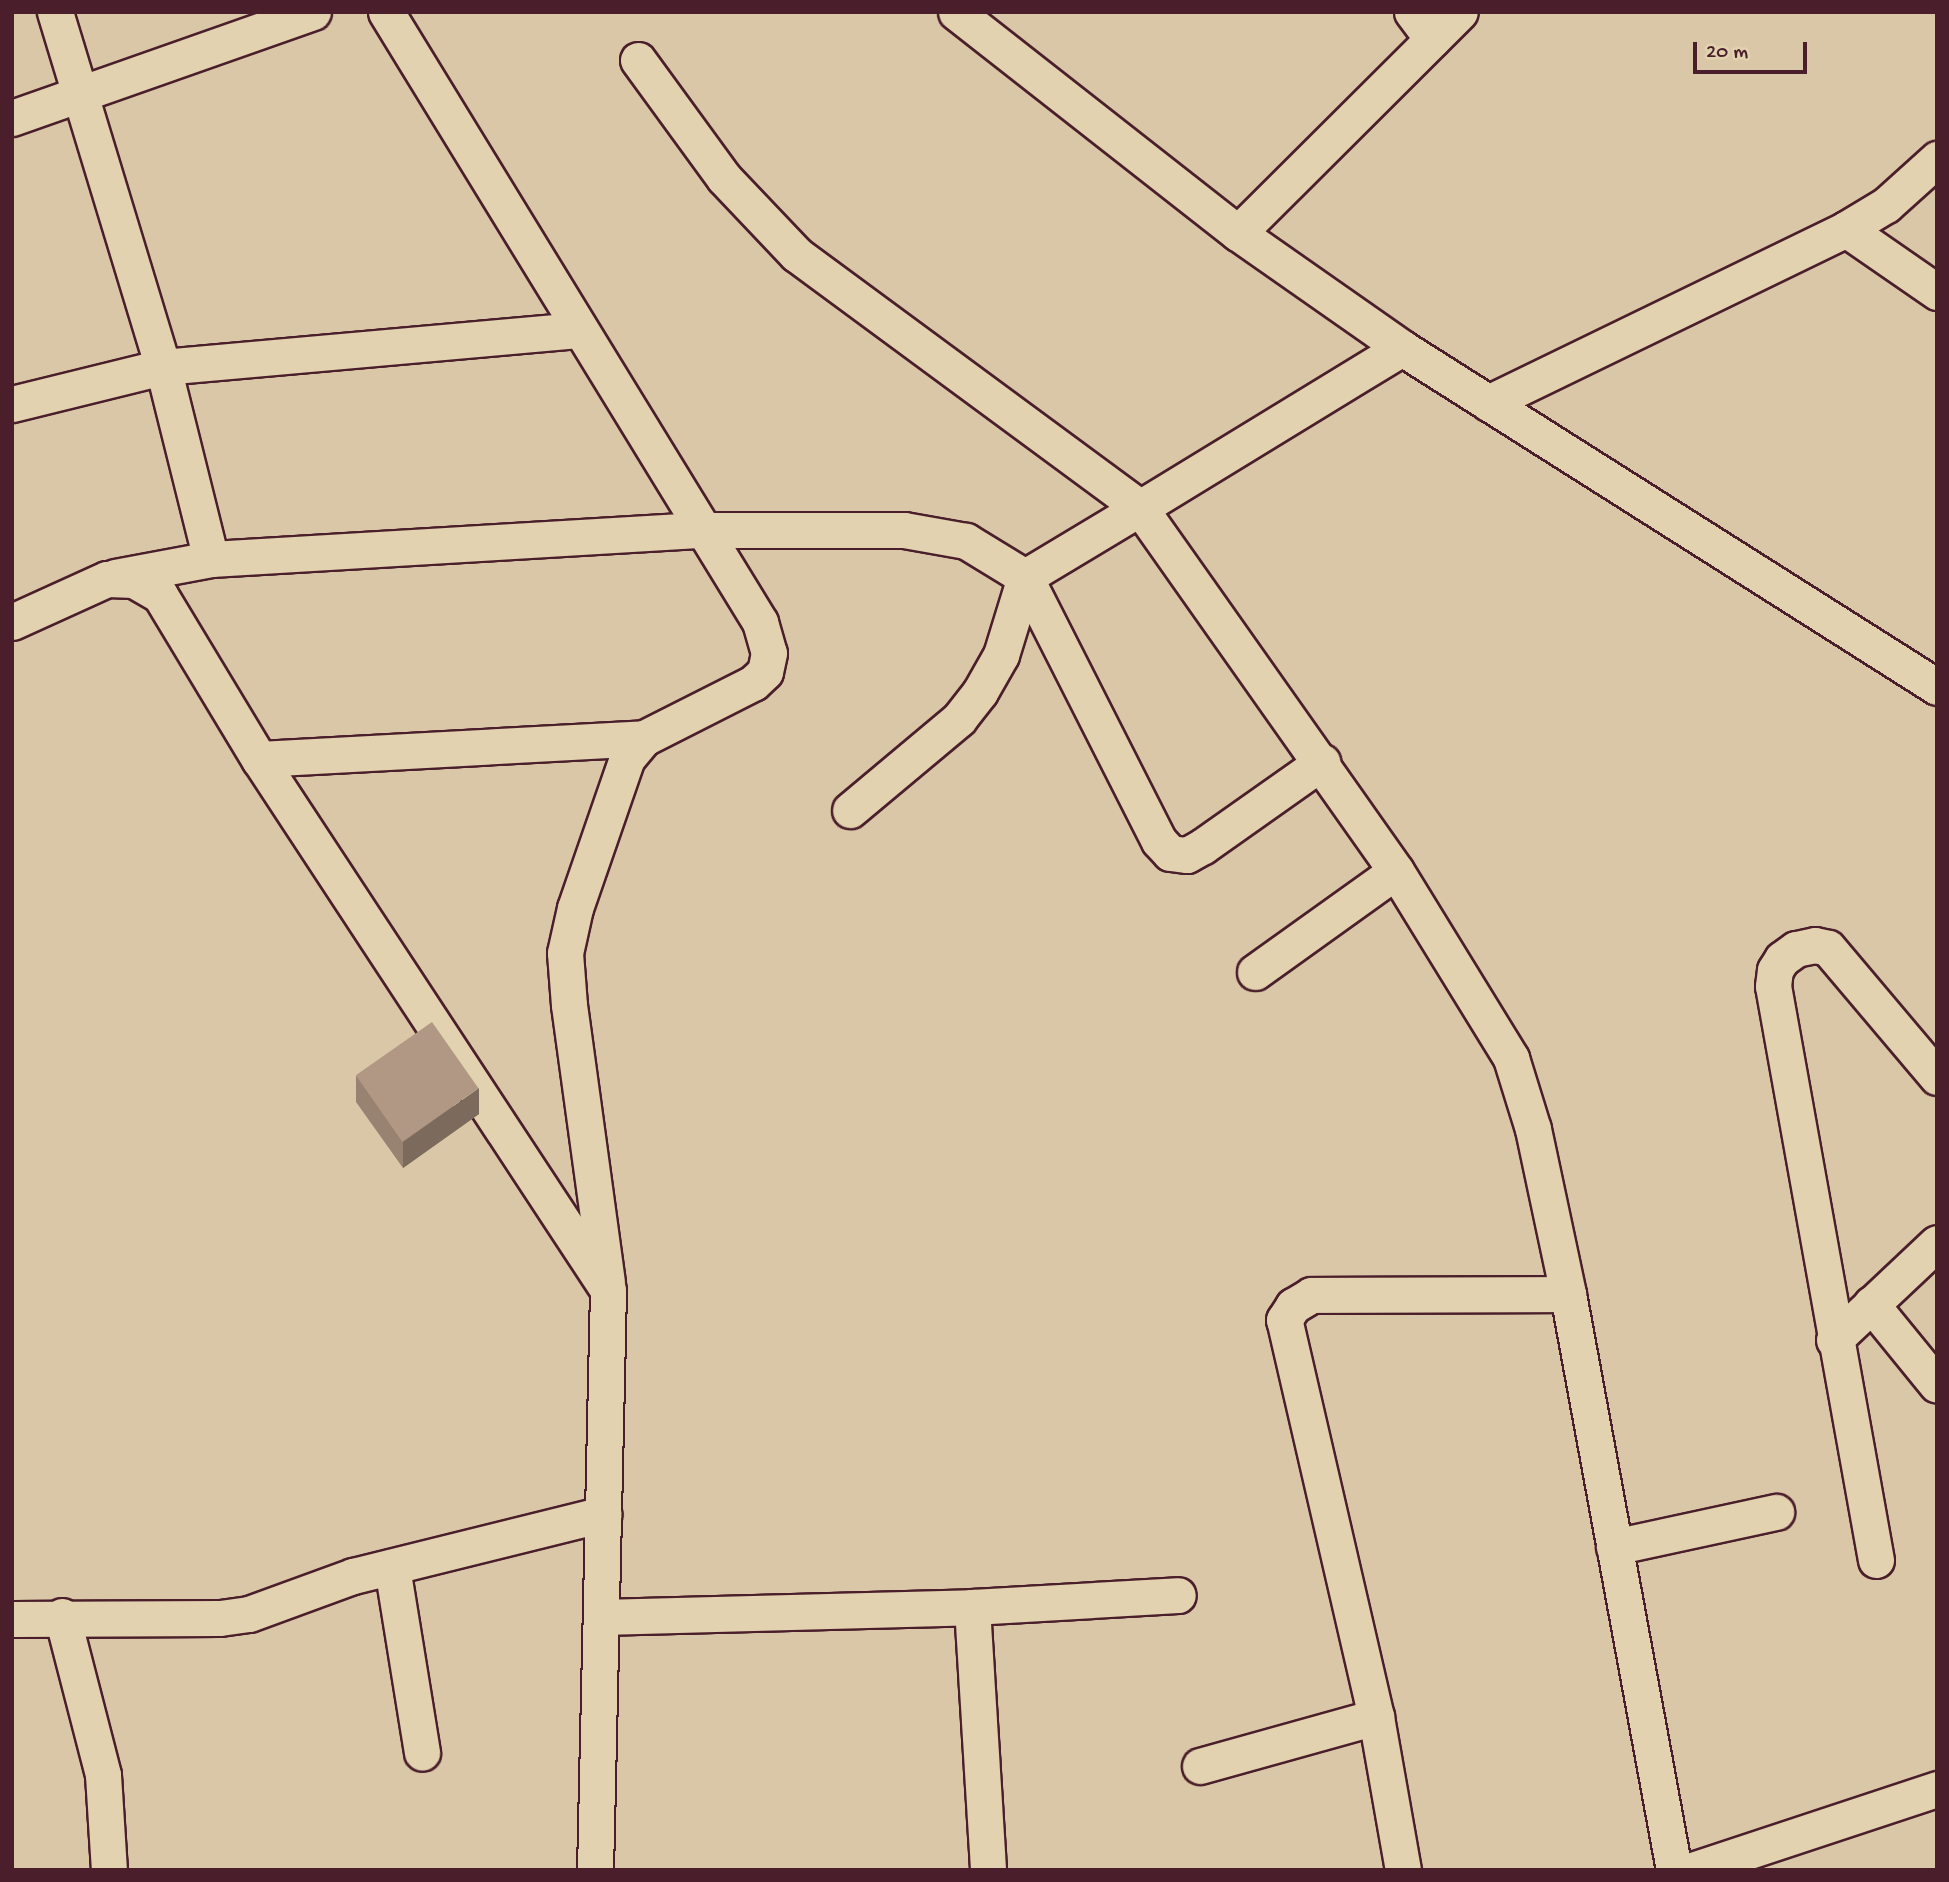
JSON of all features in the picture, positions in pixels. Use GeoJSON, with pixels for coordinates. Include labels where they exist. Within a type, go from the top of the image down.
{"type":"FeatureCollection","features":[{"type":"Feature","properties":{"kind":"street"},"geometry":{"type":"LineString","coordinates":[[55,12],[163,367],[211,559]]}},
{"type":"Feature","properties":{"kind":"street"},"geometry":{"type":"LineString","coordinates":[[12,118],[78,92],[313,12]]}},
{"type":"Feature","properties":{"kind":"street"},"geometry":{"type":"LineString","coordinates":[[259,759],[644,738],[753,683],[765,672],[769,653],[760,622],[578,330],[386,12]]}},
{"type":"Feature","properties":{"kind":"street"},"geometry":{"type":"LineString","coordinates":[[956,12],[1238,233],[1402,348],[1937,687]]}},
{"type":"Feature","properties":{"kind":"street"},"geometry":{"type":"LineString","coordinates":[[1238,233],[1422,26],[1460,12]]}},
{"type":"Feature","properties":{"kind":"street"},"geometry":{"type":"LineString","coordinates":[[638,60],[724,178],[796,254],[1140,509],[1322,762],[1396,871],[1511,1058],[1533,1129],[1568,1294],[1674,1870]]}},
{"type":"Feature","properties":{"kind":"street"},"geometry":{"type":"LineString","coordinates":[[1488,403],[1846,229],[1886,205],[1937,159]]}},
{"type":"Feature","properties":{"kind":"street"},"geometry":{"type":"LineString","coordinates":[[1846,229],[1937,292]]}},
{"type":"Feature","properties":{"kind":"street"},"geometry":{"type":"LineString","coordinates":[[12,404],[163,367],[578,330]]}},
{"type":"Feature","properties":{"kind":"street"},"geometry":{"type":"LineString","coordinates":[[850,810],[959,719],[980,692],[1002,655],[1025,577],[1402,348]]}},
{"type":"Feature","properties":{"kind":"street"},"geometry":{"type":"LineString","coordinates":[[21,609],[107,579],[211,559],[702,530],[904,530],[967,541],[1025,577],[1159,841],[1170,853],[1187,855],[1203,846],[1322,762]]}},
{"type":"Feature","properties":{"kind":"street"},"geometry":{"type":"LineString","coordinates":[[107,579],[134,580],[160,595],[259,759],[608,1290]]}},
{"type":"Feature","properties":{"kind":"street"},"geometry":{"type":"LineString","coordinates":[[595,1870],[608,1290],[565,953],[617,779],[644,738]]}},
{"type":"Feature","properties":{"kind":"street"},"geometry":{"type":"LineString","coordinates":[[1255,972],[1396,871]]}},
{"type":"Feature","properties":{"kind":"street"},"geometry":{"type":"LineString","coordinates":[[1876,1560],[1834,1340],[1773,986],[1775,970],[1796,949],[1815,945],[1828,948],[1931,1059]]}},
{"type":"Feature","properties":{"kind":"street"},"geometry":{"type":"LineString","coordinates":[[1834,1340],[1937,1243]]}},
{"type":"Feature","properties":{"kind":"street"},"geometry":{"type":"LineString","coordinates":[[1404,1870],[1376,1717],[1284,1320],[1293,1306],[1311,1296],[1568,1294]]}},
{"type":"Feature","properties":{"kind":"street"},"geometry":{"type":"LineString","coordinates":[[1871,1304],[1937,1385]]}},
{"type":"Feature","properties":{"kind":"street"},"geometry":{"type":"LineString","coordinates":[[1614,1547],[1776,1512]]}},
{"type":"Feature","properties":{"kind":"street"},"geometry":{"type":"LineString","coordinates":[[12,1619],[62,1616],[220,1618],[249,1614],[353,1576],[603,1514]]}},
{"type":"Feature","properties":{"kind":"street"},"geometry":{"type":"LineString","coordinates":[[392,1567],[422,1752]]}},
{"type":"Feature","properties":{"kind":"street"},"geometry":{"type":"LineString","coordinates":[[601,1617],[972,1607],[1178,1595]]}},
{"type":"Feature","properties":{"kind":"street"},"geometry":{"type":"LineString","coordinates":[[972,1607],[988,1870]]}},
{"type":"Feature","properties":{"kind":"street"},"geometry":{"type":"LineString","coordinates":[[62,1616],[103,1775],[109,1870]]}},
{"type":"Feature","properties":{"kind":"street"},"geometry":{"type":"LineString","coordinates":[[1200,1766],[1376,1717]]}},
{"type":"Feature","properties":{"kind":"street"},"geometry":{"type":"LineString","coordinates":[[1692,1870],[1937,1789]]}},
{"type":"Feature","properties":{"kind":"building"},"geometry":{"type":"Polygon","coordinates":[[[432,1022],[478,1088],[402,1142],[356,1075],[432,1022]]]}}]}
